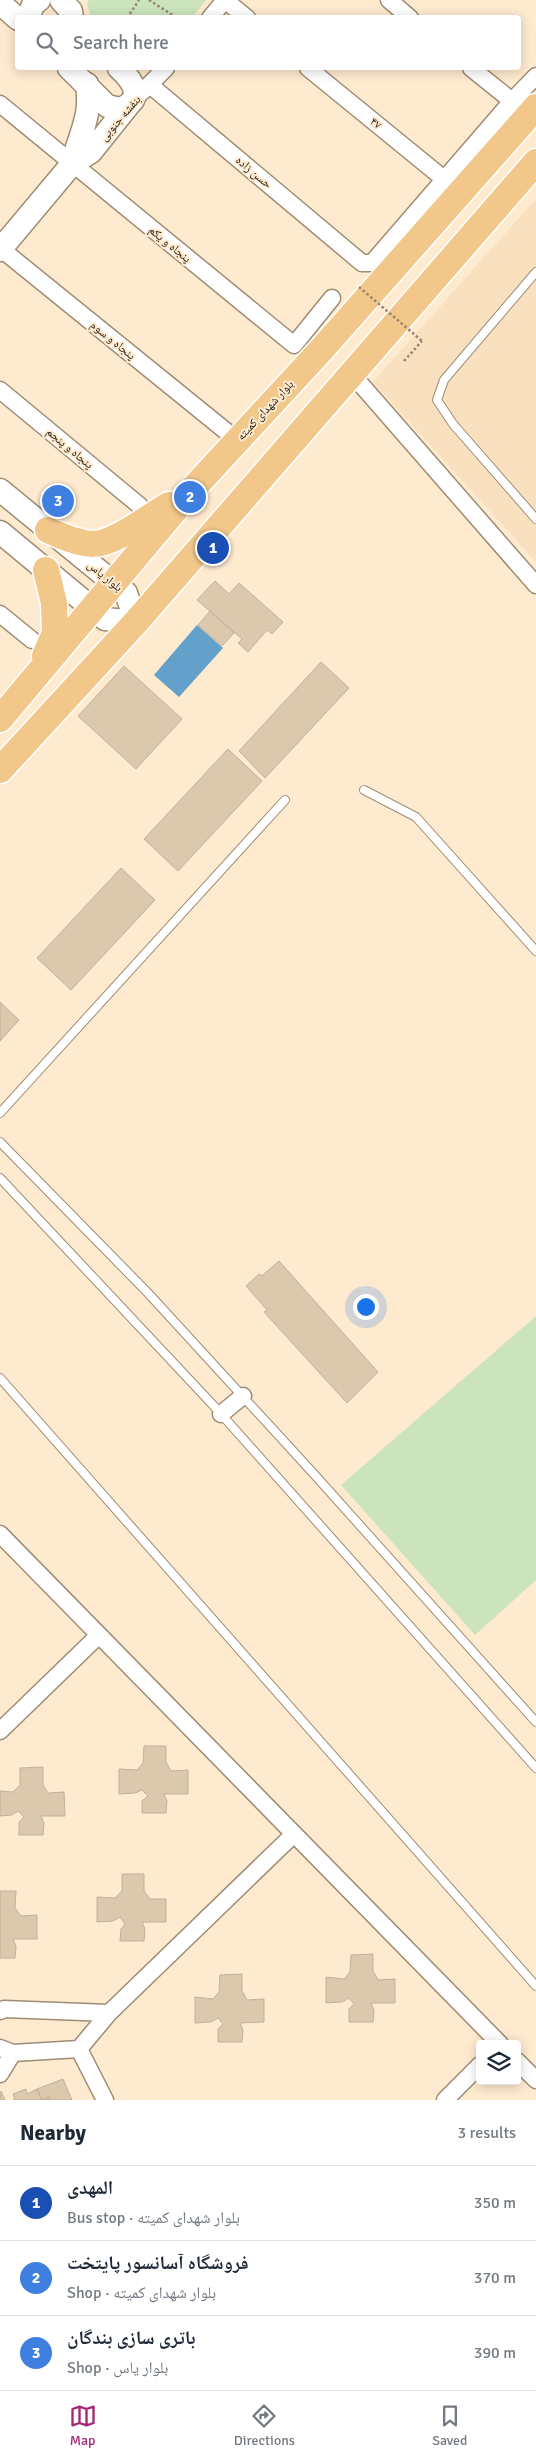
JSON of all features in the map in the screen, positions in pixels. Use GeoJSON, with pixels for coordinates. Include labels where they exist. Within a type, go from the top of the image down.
{"type":"FeatureCollection","features":[{"type":"Feature","properties":{"kind":"main road","name":"بلوار شهدای کمیته"},"geometry":{"type":"LineString","coordinates":[[0,719],[40,670],[106,577],[189,493],[322,349],[524,104]]}},
{"type":"Feature","properties":{"kind":"main road"},"geometry":{"type":"LineString","coordinates":[[0,770],[136,622],[536,162]]}},
{"type":"Feature","properties":{"kind":"main road"},"geometry":{"type":"LineString","coordinates":[[48,530],[68,539],[95,544],[126,531],[189,493]]}},
{"type":"Feature","properties":{"kind":"main road"},"geometry":{"type":"LineString","coordinates":[[40,670],[55,633],[54,603],[46,570]]}},
{"type":"Feature","properties":{"kind":"street"},"geometry":{"type":"LineString","coordinates":[[21,0],[27,0]]}},
{"type":"Feature","properties":{"kind":"street"},"geometry":{"type":"LineString","coordinates":[[29,15],[33,5],[39,0]]}},
{"type":"Feature","properties":{"kind":"street"},"geometry":{"type":"LineString","coordinates":[[212,15],[225,0],[243,15]]}},
{"type":"Feature","properties":{"kind":"street"},"geometry":{"type":"LineString","coordinates":[[389,0],[406,15]]}},
{"type":"Feature","properties":{"kind":"street"},"geometry":{"type":"LineString","coordinates":[[0,3],[15,16]]}},
{"type":"Feature","properties":{"kind":"street"},"geometry":{"type":"LineString","coordinates":[[71,70],[107,106],[120,109],[131,102],[134,96],[134,84],[122,70]]}},
{"type":"Feature","properties":{"kind":"street","name":"بنفشه جنوبی"},"geometry":{"type":"LineString","coordinates":[[0,249],[72,164],[91,152],[131,102],[164,70]]}},
{"type":"Feature","properties":{"kind":"street","name":"۴۷"},"geometry":{"type":"LineString","coordinates":[[310,70],[444,179]]}},
{"type":"Feature","properties":{"kind":"street"},"geometry":{"type":"LineString","coordinates":[[474,70],[524,104]]}},
{"type":"Feature","properties":{"kind":"street"},"geometry":{"type":"LineString","coordinates":[[444,179],[524,104],[536,76]]}},
{"type":"Feature","properties":{"kind":"street","name":"بنفشه جنوبی"},"geometry":{"type":"LineString","coordinates":[[72,164],[78,141],[87,121],[89,100],[87,84]]}},
{"type":"Feature","properties":{"kind":"street","name":"حسن زاده"},"geometry":{"type":"LineString","coordinates":[[150,85],[362,263],[372,263],[444,179]]}},
{"type":"Feature","properties":{"kind":"street","name":"پنجاه و یکم"},"geometry":{"type":"LineString","coordinates":[[0,104],[294,345],[332,298]]}},
{"type":"Feature","properties":{"kind":"street","name":"پنجاه و سوم"},"geometry":{"type":"LineString","coordinates":[[0,249],[226,432]]}},
{"type":"Feature","properties":{"kind":"street"},"geometry":{"type":"LineString","coordinates":[[351,373],[536,585]]}},
{"type":"Feature","properties":{"kind":"street","name":"پنجاه و پنجم"},"geometry":{"type":"LineString","coordinates":[[0,390],[140,506]]}},
{"type":"Feature","properties":{"kind":"street","name":"بلوار یاس"},"geometry":{"type":"LineString","coordinates":[[0,490],[126,593],[136,622]]}},
{"type":"Feature","properties":{"kind":"street"},"geometry":{"type":"LineString","coordinates":[[0,532],[105,619],[136,622]]}},
{"type":"Feature","properties":{"kind":"street"},"geometry":{"type":"LineString","coordinates":[[0,614],[32,640]]}},
{"type":"Feature","properties":{"kind":"street"},"geometry":{"type":"LineString","coordinates":[[221,1414],[243,1396]]}},
{"type":"Feature","properties":{"kind":"street"},"geometry":{"type":"LineString","coordinates":[[0,1534],[496,2040]]}},
{"type":"Feature","properties":{"kind":"street"},"geometry":{"type":"LineString","coordinates":[[0,1731],[99,1635]]}},
{"type":"Feature","properties":{"kind":"street"},"geometry":{"type":"LineString","coordinates":[[0,2074],[7,2050],[79,2049],[110,2013],[293,1835]]}},
{"type":"Feature","properties":{"kind":"street"},"geometry":{"type":"LineString","coordinates":[[0,2011],[4,2009],[110,2013]]}},
{"type":"Feature","properties":{"kind":"street"},"geometry":{"type":"LineString","coordinates":[[79,2049],[105,2100]]}},
{"type":"Feature","properties":{"kind":"street"},"geometry":{"type":"LineString","coordinates":[[521,2065],[536,2080]]}},
{"type":"Feature","properties":{"kind":"street"},"geometry":{"type":"LineString","coordinates":[[445,2100],[476,2069]]}},
{"type":"Feature","properties":{"kind":"lane"},"geometry":{"type":"LineString","coordinates":[[536,272],[444,380],[437,400],[453,424],[536,519]]}},
{"type":"Feature","properties":{"kind":"lane"},"geometry":{"type":"LineString","coordinates":[[364,790],[416,817],[536,951]]}},
{"type":"Feature","properties":{"kind":"lane"},"geometry":{"type":"LineString","coordinates":[[0,1113],[285,800]]}},
{"type":"Feature","properties":{"kind":"lane"},"geometry":{"type":"LineString","coordinates":[[0,1142],[148,1293],[536,1722]]}},
{"type":"Feature","properties":{"kind":"lane"},"geometry":{"type":"LineString","coordinates":[[0,1178],[221,1414],[536,1768]]}},
{"type":"Feature","properties":{"kind":"lane"},"geometry":{"type":"LineString","coordinates":[[0,1378],[536,1986]]}},
{"type":"Feature","properties":{"kind":"path"},"geometry":{"type":"LineString","coordinates":[[129,15],[139,0]]}},
{"type":"Feature","properties":{"kind":"path"},"geometry":{"type":"LineString","coordinates":[[149,0],[172,15]]}},
{"type":"Feature","properties":{"kind":"path"},"geometry":{"type":"LineString","coordinates":[[359,287],[422,341],[404,360]]}},
{"type":"Feature","properties":{"kind":"shaded area"},"geometry":{"type":"Polygon","coordinates":[[[536,199],[536,562],[373,382],[536,199]]]}},
{"type":"Feature","properties":{"kind":"green space"},"geometry":{"type":"Polygon","coordinates":[[[89,0],[206,0],[194,15],[90,15],[87,4],[89,0]]]}},
{"type":"Feature","properties":{"kind":"green space"},"geometry":{"type":"Polygon","coordinates":[[[536,1316],[536,1580],[475,1635],[341,1485],[536,1316]]]}},
{"type":"Feature","properties":{"kind":"water"},"geometry":{"type":"Polygon","coordinates":[[[197,625],[223,648],[179,697],[154,675],[197,625]]]}},
{"type":"Feature","properties":{"kind":"building"},"geometry":{"type":"Polygon","coordinates":[[[215,581],[229,594],[239,583],[283,622],[272,634],[267,630],[248,652],[238,643],[242,639],[197,600],[215,581]]]}},
{"type":"Feature","properties":{"kind":"building"},"geometry":{"type":"Polygon","coordinates":[[[210,611],[234,633],[222,646],[198,625],[210,611]]]}},
{"type":"Feature","properties":{"kind":"building"},"geometry":{"type":"Polygon","coordinates":[[[321,662],[349,688],[265,778],[239,751],[321,662]]]}},
{"type":"Feature","properties":{"kind":"building"},"geometry":{"type":"Polygon","coordinates":[[[124,666],[182,719],[136,769],[78,716],[124,666]]]}},
{"type":"Feature","properties":{"kind":"building"},"geometry":{"type":"Polygon","coordinates":[[[228,749],[262,781],[178,871],[144,839],[228,749]]]}},
{"type":"Feature","properties":{"kind":"building"},"geometry":{"type":"Polygon","coordinates":[[[121,868],[155,900],[71,990],[37,958],[121,868]]]}},
{"type":"Feature","properties":{"kind":"building"},"geometry":{"type":"Polygon","coordinates":[[[0,1002],[19,1020],[0,1041],[0,1002]]]}},
{"type":"Feature","properties":{"kind":"building"},"geometry":{"type":"Polygon","coordinates":[[[279,1261],[378,1372],[347,1403],[264,1312],[267,1310],[246,1286],[259,1274],[262,1276],[279,1261]]]}},
{"type":"Feature","properties":{"kind":"building"},"geometry":{"type":"Polygon","coordinates":[[[144,1746],[166,1746],[166,1762],[171,1771],[188,1770],[188,1794],[164,1794],[167,1801],[166,1813],[142,1813],[142,1801],[148,1796],[142,1790],[135,1793],[119,1794],[119,1769],[137,1770],[143,1763],[144,1746]]]}},
{"type":"Feature","properties":{"kind":"building"},"geometry":{"type":"Polygon","coordinates":[[[43,1767],[43,1785],[48,1793],[64,1792],[65,1816],[41,1816],[44,1823],[43,1835],[19,1835],[19,1822],[24,1817],[18,1811],[12,1815],[0,1816],[0,1791],[13,1792],[20,1785],[20,1768],[43,1767]]]}},
{"type":"Feature","properties":{"kind":"building"},"geometry":{"type":"Polygon","coordinates":[[[122,1874],[144,1874],[144,1891],[150,1899],[166,1899],[166,1922],[142,1922],[145,1929],[144,1941],[120,1941],[121,1929],[125,1924],[120,1917],[113,1921],[97,1922],[97,1897],[115,1898],[122,1891],[122,1874]]]}},
{"type":"Feature","properties":{"kind":"building"},"geometry":{"type":"Polygon","coordinates":[[[0,1891],[16,1891],[15,1908],[21,1916],[37,1915],[37,1939],[13,1939],[16,1946],[15,1958],[0,1958],[0,1891]]]}},
{"type":"Feature","properties":{"kind":"building"},"geometry":{"type":"Polygon","coordinates":[[[373,1954],[373,1971],[378,1980],[395,1979],[395,2003],[371,2003],[374,2010],[373,2022],[349,2022],[349,2009],[354,2004],[349,1998],[342,2002],[326,2003],[326,1977],[344,1979],[350,1972],[351,1955],[373,1954]]]}},
{"type":"Feature","properties":{"kind":"building"},"geometry":{"type":"Polygon","coordinates":[[[242,1974],[242,1991],[247,2000],[264,1999],[264,2022],[240,2023],[243,2030],[242,2042],[218,2042],[218,2029],[223,2024],[218,2018],[211,2022],[195,2023],[195,1997],[213,1999],[219,1992],[220,1975],[242,1974]]]}},
{"type":"Feature","properties":{"kind":"building"},"geometry":{"type":"Polygon","coordinates":[[[63,2079],[72,2100],[50,2100],[49,2097],[42,2100],[37,2089],[63,2079]]]}},
{"type":"Feature","properties":{"kind":"building"},"geometry":{"type":"Polygon","coordinates":[[[26,2089],[27,2094],[37,2089],[42,2100],[13,2100],[15,2099],[13,2094],[26,2089]]]}},
{"type":"Feature","properties":{"kind":"building"},"geometry":{"type":"Polygon","coordinates":[[[1,2091],[5,2100],[0,2100],[1,2091]]]}},
{"type":"Feature","properties":{"kind":"place","name":"فروشگاه آسانسور پایتخت"},"geometry":{"type":"Point","coordinates":[190,497]}},
{"type":"Feature","properties":{"kind":"place","name":"باتری سازی بندگان"},"geometry":{"type":"Point","coordinates":[58,501]}},
{"type":"Feature","properties":{"kind":"place","name":"المهدی"},"geometry":{"type":"Point","coordinates":[213,548]}}]}
